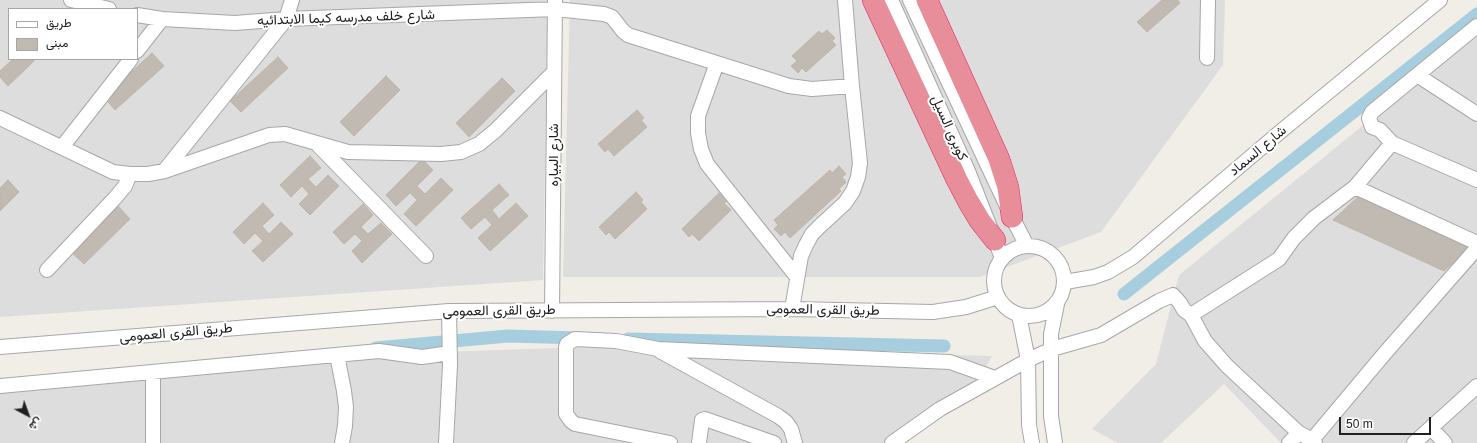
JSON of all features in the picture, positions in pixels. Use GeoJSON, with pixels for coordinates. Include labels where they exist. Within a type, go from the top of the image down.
{"type":"FeatureCollection","features":[{"type":"Feature","properties":{"kind":"highway"},"geometry":{"type":"LineString","coordinates":[[874,0],[960,187],[999,249]]}},
{"type":"Feature","properties":{"kind":"highway"},"geometry":{"type":"LineString","coordinates":[[927,0],[999,159],[1008,187],[1012,218]]}},
{"type":"Feature","properties":{"kind":"street"},"geometry":{"type":"LineString","coordinates":[[71,0],[106,5]]}},
{"type":"Feature","properties":{"kind":"street"},"geometry":{"type":"LineString","coordinates":[[165,171],[286,19],[292,0]]}},
{"type":"Feature","properties":{"kind":"street"},"geometry":{"type":"LineString","coordinates":[[792,309],[801,256],[806,245],[821,225],[845,203],[853,191],[858,177],[860,163],[845,0]]}},
{"type":"Feature","properties":{"kind":"street","name":"كوبرى السيل"},"geometry":{"type":"LineString","coordinates":[[891,0],[965,164],[999,249]]}},
{"type":"Feature","properties":{"kind":"street","name":"كوبرى السيل"},"geometry":{"type":"LineString","coordinates":[[910,0],[1012,218],[1027,246]]}},
{"type":"Feature","properties":{"kind":"street"},"geometry":{"type":"LineString","coordinates":[[1206,58],[1208,0]]}},
{"type":"Feature","properties":{"kind":"street","name":"شارع السماد"},"geometry":{"type":"LineString","coordinates":[[1065,282],[1108,272],[1133,257],[1280,132],[1440,0]]}},
{"type":"Feature","properties":{"kind":"street","name":"شارع خلف مدرسه كيما الابتدائيه"},"geometry":{"type":"LineString","coordinates":[[138,15],[162,19],[235,23],[435,7],[555,5],[604,14],[612,17],[618,26],[628,35],[790,86],[812,89],[852,86]]}},
{"type":"Feature","properties":{"kind":"street","name":"شارع البياره"},"geometry":{"type":"LineString","coordinates":[[552,310],[555,5]]}},
{"type":"Feature","properties":{"kind":"street"},"geometry":{"type":"LineString","coordinates":[[138,50],[162,19]]}},
{"type":"Feature","properties":{"kind":"street"},"geometry":{"type":"LineString","coordinates":[[1477,26],[1372,112],[1369,118],[1372,127],[1380,130],[1392,143],[1477,180]]}},
{"type":"Feature","properties":{"kind":"street"},"geometry":{"type":"LineString","coordinates":[[62,147],[130,60]]}},
{"type":"Feature","properties":{"kind":"street"},"geometry":{"type":"LineString","coordinates":[[717,63],[698,116],[698,133],[706,164],[797,277]]}},
{"type":"Feature","properties":{"kind":"street"},"geometry":{"type":"LineString","coordinates":[[0,118],[113,172],[130,174],[148,174],[165,171],[269,136],[285,134],[348,152],[441,154],[461,152],[479,144],[495,132],[554,72]]}},
{"type":"Feature","properties":{"kind":"street"},"geometry":{"type":"LineString","coordinates":[[1417,75],[1477,114]]}},
{"type":"Feature","properties":{"kind":"street"},"geometry":{"type":"LineString","coordinates":[[1191,315],[1279,259],[1294,238],[1314,218],[1355,187],[1392,143]]}},
{"type":"Feature","properties":{"kind":"street"},"geometry":{"type":"LineString","coordinates":[[318,144],[426,256]]}},
{"type":"Feature","properties":{"kind":"street"},"geometry":{"type":"LineString","coordinates":[[47,270],[116,198],[125,186],[130,174]]}},
{"type":"Feature","properties":{"kind":"street"},"geometry":{"type":"LineString","coordinates":[[1355,187],[1477,243]]}},
{"type":"Feature","properties":{"kind":"street"},"geometry":{"type":"LineString","coordinates":[[1055,443],[1052,416],[1051,334],[1057,304],[1063,293],[1065,282],[1064,270],[1058,260],[1049,251],[1039,246],[1027,246],[1009,252],[999,249],[994,277],[994,287],[1003,305],[1010,311],[1019,315],[1030,316],[1040,315],[1057,304]]}},
{"type":"Feature","properties":{"kind":"street"},"geometry":{"type":"LineString","coordinates":[[892,443],[940,409],[1028,360],[1052,349],[1101,335],[1159,301],[1173,295],[1184,310],[1191,315],[1205,341],[1294,438],[1313,442],[1385,353],[1477,248]]}},
{"type":"Feature","properties":{"kind":"street","name":"طريق القرى العمومى"},"geometry":{"type":"LineString","coordinates":[[0,348],[449,315],[552,310],[792,309],[933,312],[966,307],[998,297]]}},
{"type":"Feature","properties":{"kind":"street"},"geometry":{"type":"LineString","coordinates":[[446,443],[449,400],[449,315]]}},
{"type":"Feature","properties":{"kind":"street"},"geometry":{"type":"LineString","coordinates":[[1019,315],[1028,360],[1029,425],[1032,443]]}},
{"type":"Feature","properties":{"kind":"street"},"geometry":{"type":"LineString","coordinates":[[670,443],[575,424],[568,418],[566,414],[566,347],[570,342],[575,339],[616,341],[658,349],[950,362],[995,378]]}},
{"type":"Feature","properties":{"kind":"street"},"geometry":{"type":"LineString","coordinates":[[658,349],[778,416],[786,422],[791,429],[795,443]]}},
{"type":"Feature","properties":{"kind":"street"},"geometry":{"type":"LineString","coordinates":[[0,386],[379,351],[422,357],[449,351]]}},
{"type":"Feature","properties":{"kind":"street"},"geometry":{"type":"LineString","coordinates":[[337,355],[346,407],[342,443]]}},
{"type":"Feature","properties":{"kind":"street"},"geometry":{"type":"LineString","coordinates":[[153,372],[153,443]]}},
{"type":"Feature","properties":{"kind":"street"},"geometry":{"type":"LineString","coordinates":[[1414,443],[1477,386]]}},
{"type":"Feature","properties":{"kind":"street"},"geometry":{"type":"LineString","coordinates":[[699,443],[702,420],[705,419],[774,443]]}},
{"type":"Feature","properties":{"kind":"street"},"geometry":{"type":"LineString","coordinates":[[1431,428],[1445,443]]}},
{"type":"Feature","properties":{"kind":"shaded area"},"geometry":{"type":"Polygon","coordinates":[[[0,0],[548,0],[543,280],[0,317],[0,0]]]}},
{"type":"Feature","properties":{"kind":"shaded area"},"geometry":{"type":"Polygon","coordinates":[[[570,0],[1225,0],[1223,65],[1101,232],[980,277],[563,277],[570,0]]]}},
{"type":"Feature","properties":{"kind":"shaded area"},"geometry":{"type":"Polygon","coordinates":[[[1477,30],[1477,443],[1281,443],[1224,384],[1161,443],[1118,443],[1092,429],[1156,364],[1179,275],[1420,79],[1477,30]]]}},
{"type":"Feature","properties":{"kind":"shaded area"},"geometry":{"type":"Polygon","coordinates":[[[618,346],[992,356],[977,384],[894,443],[0,443],[0,393],[381,354],[618,346]]]}},
{"type":"Feature","properties":{"kind":"building"},"geometry":{"type":"Polygon","coordinates":[[[1162,0],[1178,0],[1180,3],[1147,32],[1137,22],[1162,0]]]}},
{"type":"Feature","properties":{"kind":"building"},"geometry":{"type":"Polygon","coordinates":[[[827,30],[835,38],[832,41],[836,45],[806,72],[802,68],[798,73],[791,66],[797,61],[792,56],[819,31],[822,34],[827,30]]]}},
{"type":"Feature","properties":{"kind":"building"},"geometry":{"type":"Polygon","coordinates":[[[152,53],[164,66],[115,110],[104,97],[152,53]]]}},
{"type":"Feature","properties":{"kind":"building"},"geometry":{"type":"Polygon","coordinates":[[[278,57],[288,68],[241,112],[230,101],[278,57]]]}},
{"type":"Feature","properties":{"kind":"building"},"geometry":{"type":"Polygon","coordinates":[[[12,60],[35,60],[8,86],[0,77],[0,71],[12,60]]]}},
{"type":"Feature","properties":{"kind":"building"},"geometry":{"type":"Polygon","coordinates":[[[386,76],[400,90],[354,136],[340,122],[386,76]]]}},
{"type":"Feature","properties":{"kind":"building"},"geometry":{"type":"Polygon","coordinates":[[[502,78],[515,91],[469,137],[456,123],[502,78]]]}},
{"type":"Feature","properties":{"kind":"building"},"geometry":{"type":"Polygon","coordinates":[[[637,110],[644,118],[641,120],[647,127],[614,156],[608,149],[605,152],[598,144],[637,110]]]}},
{"type":"Feature","properties":{"kind":"building"},"geometry":{"type":"Polygon","coordinates":[[[310,156],[321,168],[308,179],[316,187],[328,175],[339,186],[310,215],[299,204],[309,194],[302,186],[291,197],[280,185],[310,156]]]}},
{"type":"Feature","properties":{"kind":"building"},"geometry":{"type":"Polygon","coordinates":[[[422,159],[433,170],[417,186],[425,194],[441,178],[453,190],[416,226],[404,214],[417,200],[410,193],[396,206],[386,195],[422,159]]]}},
{"type":"Feature","properties":{"kind":"building"},"geometry":{"type":"Polygon","coordinates":[[[839,166],[846,174],[842,177],[846,182],[839,189],[841,191],[790,238],[785,232],[781,236],[774,229],[778,225],[774,220],[830,170],[832,173],[839,166]]]}},
{"type":"Feature","properties":{"kind":"building"},"geometry":{"type":"Polygon","coordinates":[[[8,180],[19,192],[0,211],[0,188],[8,180]]]}},
{"type":"Feature","properties":{"kind":"building"},"geometry":{"type":"Polygon","coordinates":[[[499,184],[509,195],[492,210],[499,219],[516,203],[528,216],[490,251],[478,238],[492,225],[485,217],[471,229],[461,218],[499,184]]]}},
{"type":"Feature","properties":{"kind":"building"},"geometry":{"type":"Polygon","coordinates":[[[636,192],[643,200],[641,202],[647,209],[615,239],[609,232],[606,235],[599,227],[636,192]]]}},
{"type":"Feature","properties":{"kind":"building"},"geometry":{"type":"Polygon","coordinates":[[[719,193],[727,201],[724,203],[731,210],[699,241],[692,234],[689,237],[682,229],[719,193]]]}},
{"type":"Feature","properties":{"kind":"building"},"geometry":{"type":"Polygon","coordinates":[[[1361,194],[1475,243],[1444,271],[1333,220],[1361,194]]]}},
{"type":"Feature","properties":{"kind":"building"},"geometry":{"type":"Polygon","coordinates":[[[263,203],[274,215],[262,226],[269,234],[281,222],[293,234],[263,262],[252,251],[263,241],[255,233],[244,244],[233,232],[263,203]]]}},
{"type":"Feature","properties":{"kind":"building"},"geometry":{"type":"Polygon","coordinates":[[[363,204],[373,215],[361,227],[368,234],[381,223],[392,234],[362,263],[352,251],[362,241],[355,234],[344,244],[333,232],[363,204]]]}},
{"type":"Feature","properties":{"kind":"building"},"geometry":{"type":"Polygon","coordinates":[[[117,205],[130,219],[84,264],[70,251],[117,205]]]}},
{"type":"Feature","properties":{"kind":"waterway"},"geometry":{"type":"LineString","coordinates":[[1124,294],[1477,14]]}},
{"type":"Feature","properties":{"kind":"waterway"},"geometry":{"type":"LineString","coordinates":[[376,348],[508,336],[580,338]]}},
{"type":"Feature","properties":{"kind":"waterway"},"geometry":{"type":"LineString","coordinates":[[628,339],[944,346]]}}]}
